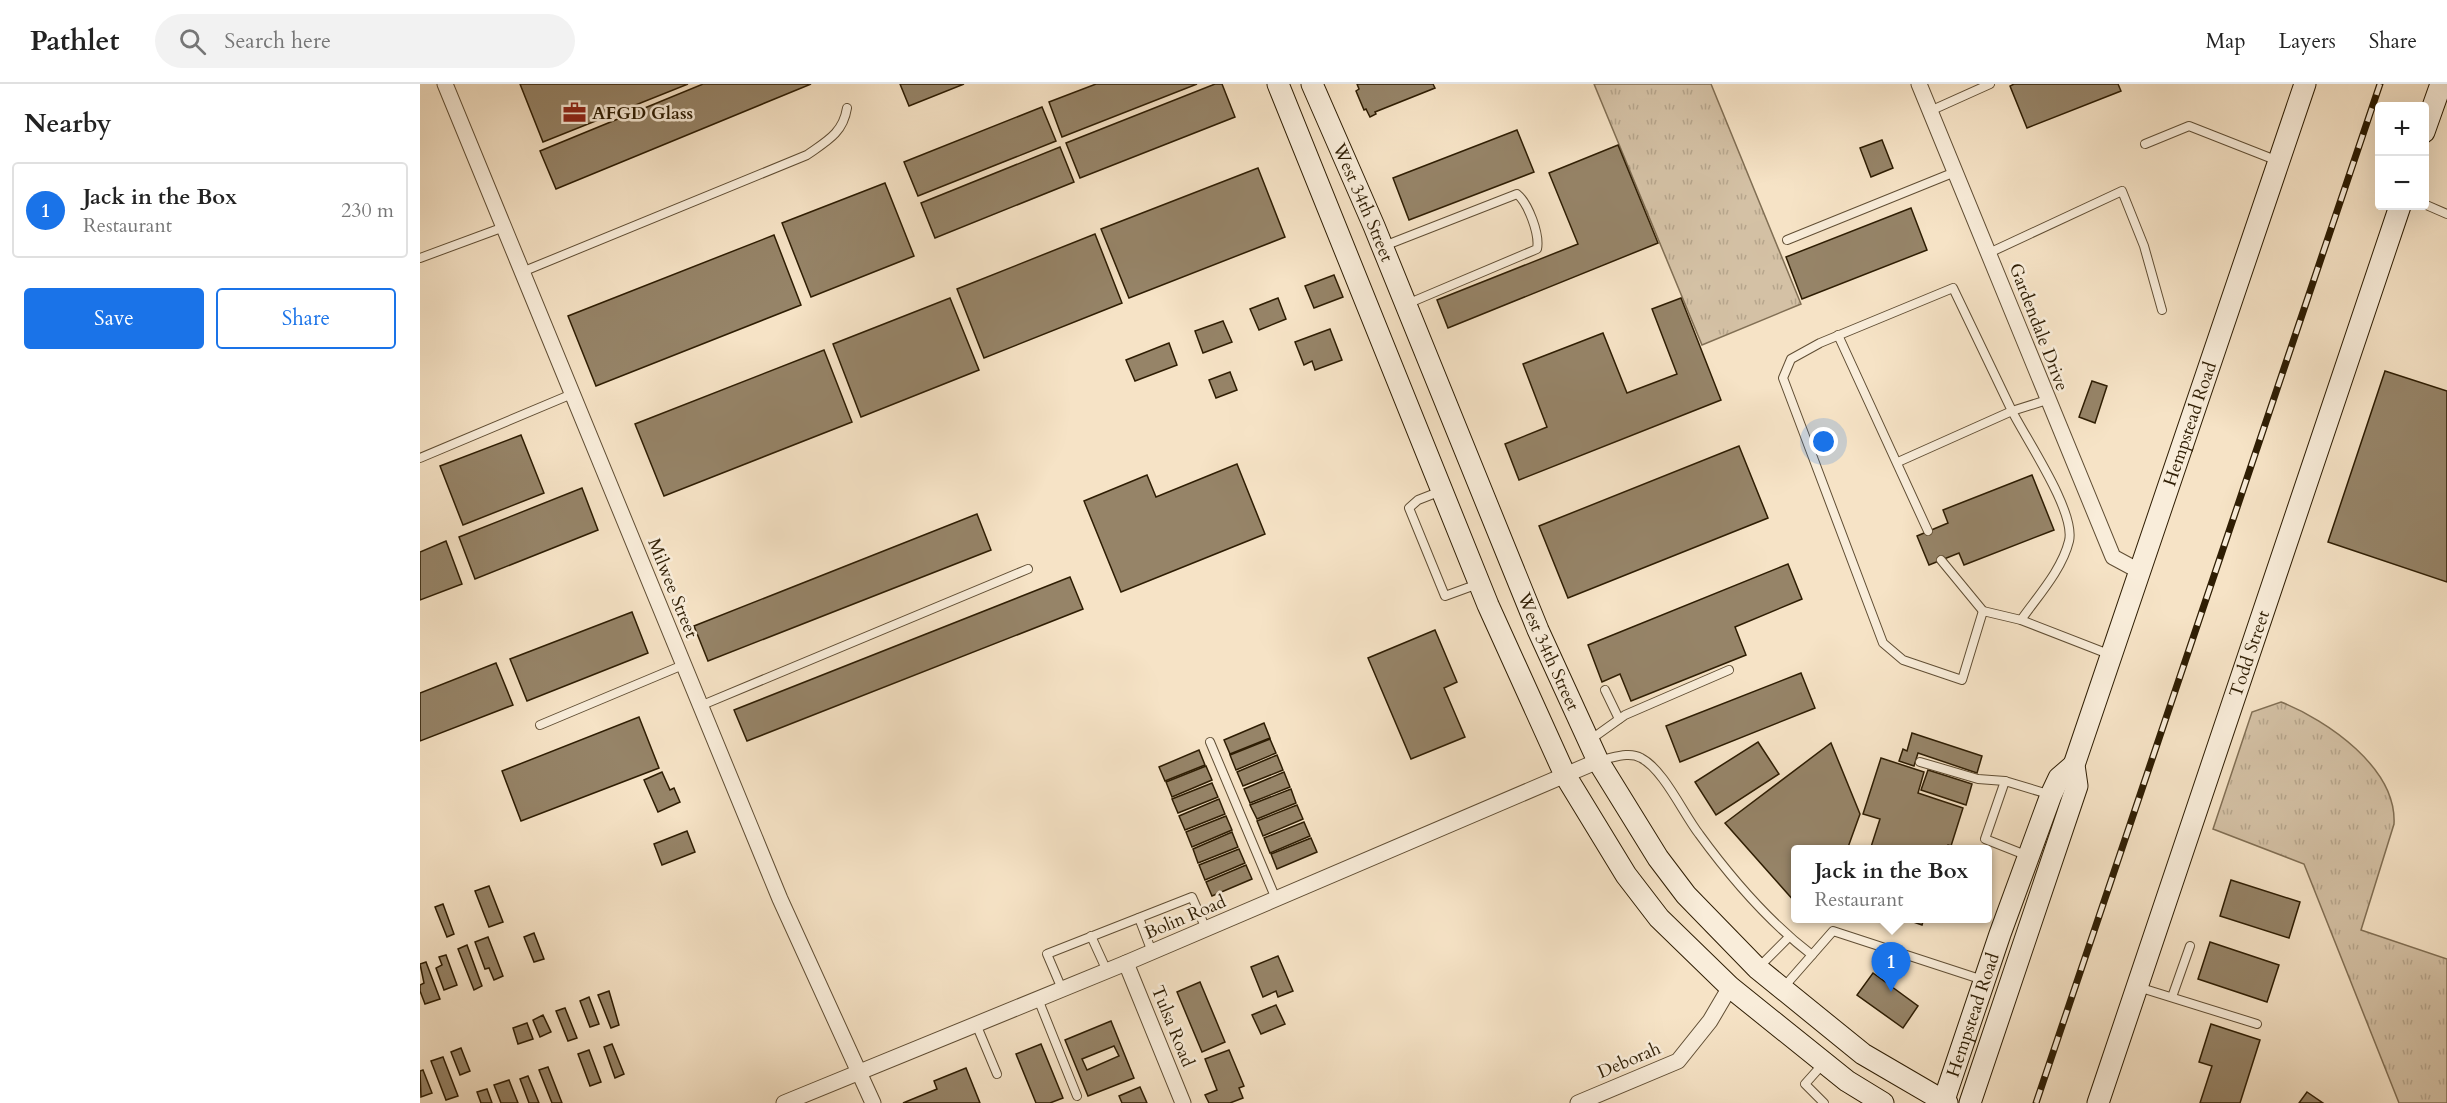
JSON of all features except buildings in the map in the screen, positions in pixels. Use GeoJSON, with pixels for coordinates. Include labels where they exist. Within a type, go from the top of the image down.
{"type":"FeatureCollection","features":[{"type":"Feature","properties":{"kind":"main road","name":"West 34th Street"},"geometry":{"type":"LineString","coordinates":[[1278,84],[1480,584],[1564,775],[1626,874],[1659,918],[1730,987],[1877,1102]]}},
{"type":"Feature","properties":{"kind":"main road","name":"West 34th Street"},"geometry":{"type":"LineString","coordinates":[[1312,84],[1382,247],[1538,630],[1598,761],[1658,858],[1686,895],[1757,968],[1863,1054],[1945,1102]]}},
{"type":"Feature","properties":{"kind":"main road","name":"Hempstead Road"},"geometry":{"type":"LineString","coordinates":[[1970,1103],[2077,786],[2074,765],[2306,84]]}},
{"type":"Feature","properties":{"kind":"main road"},"geometry":{"type":"LineString","coordinates":[[2429,118],[2441,84],[2447,86]]}},
{"type":"Feature","properties":{"kind":"main road","name":"Todd Street"},"geometry":{"type":"LineString","coordinates":[[2098,1103],[2399,210]]}},
{"type":"Feature","properties":{"kind":"main road"},"geometry":{"type":"LineString","coordinates":[[1446,499],[1482,496]]}},
{"type":"Feature","properties":{"kind":"main road","name":"Hempstead Road"},"geometry":{"type":"LineString","coordinates":[[1945,1102],[1984,981],[2051,795],[2059,778],[2074,765]]}},
{"type":"Feature","properties":{"kind":"street","name":"Milwee Street"},"geometry":{"type":"LineString","coordinates":[[445,84],[780,900],[873,1103]]}},
{"type":"Feature","properties":{"kind":"street","name":"Gardendale Drive"},"geometry":{"type":"LineString","coordinates":[[1919,84],[2113,557],[2139,571]]}},
{"type":"Feature","properties":{"kind":"street","name":"Bolin Road"},"geometry":{"type":"LineString","coordinates":[[784,1103],[1107,971],[1598,761]]}},
{"type":"Feature","properties":{"kind":"street","name":"Tulsa Road"},"geometry":{"type":"LineString","coordinates":[[1126,963],[1183,1103]]}},
{"type":"Feature","properties":{"kind":"street","name":"Deborah"},"geometry":{"type":"LineString","coordinates":[[1578,1103],[1678,1061],[1710,1021],[1730,987]]}},
{"type":"Feature","properties":{"kind":"lane"},"geometry":{"type":"LineString","coordinates":[[1930,111],[1990,84]]}},
{"type":"Feature","properties":{"kind":"lane"},"geometry":{"type":"LineString","coordinates":[[522,272],[807,155],[829,141],[844,123],[847,108]]}},
{"type":"Feature","properties":{"kind":"lane"},"geometry":{"type":"LineString","coordinates":[[2145,144],[2189,126],[2279,162]]}},
{"type":"Feature","properties":{"kind":"lane"},"geometry":{"type":"LineString","coordinates":[[1787,240],[1956,172]]}},
{"type":"Feature","properties":{"kind":"lane"},"geometry":{"type":"LineString","coordinates":[[1989,253],[2122,191],[2144,246],[2163,310]]}},
{"type":"Feature","properties":{"kind":"lane"},"geometry":{"type":"LineString","coordinates":[[1382,247],[1517,194],[1523,199],[1539,241],[1537,249],[1405,305]]}},
{"type":"Feature","properties":{"kind":"lane"},"geometry":{"type":"LineString","coordinates":[[2429,206],[2447,214]]}},
{"type":"Feature","properties":{"kind":"lane"},"geometry":{"type":"LineString","coordinates":[[420,258],[504,227]]}},
{"type":"Feature","properties":{"kind":"lane"},"geometry":{"type":"LineString","coordinates":[[1983,611],[1962,680],[1903,660],[1883,643],[1783,378],[1791,359],[1838,335],[1953,288],[2030,446],[2045,466],[2067,517],[2070,540],[2053,573],[2021,620]]}},
{"type":"Feature","properties":{"kind":"lane"},"geometry":{"type":"LineString","coordinates":[[1838,335],[1928,531]]}},
{"type":"Feature","properties":{"kind":"lane"},"geometry":{"type":"LineString","coordinates":[[420,458],[572,394]]}},
{"type":"Feature","properties":{"kind":"lane"},"geometry":{"type":"LineString","coordinates":[[1898,462],[2012,411],[2047,400]]}},
{"type":"Feature","properties":{"kind":"lane"},"geometry":{"type":"LineString","coordinates":[[1446,499],[1418,500],[1408,508],[1445,596],[1480,584]]}},
{"type":"Feature","properties":{"kind":"lane"},"geometry":{"type":"LineString","coordinates":[[1941,560],[1983,611],[2021,620],[2112,655]]}},
{"type":"Feature","properties":{"kind":"lane"},"geometry":{"type":"LineString","coordinates":[[700,706],[1028,569]]}},
{"type":"Feature","properties":{"kind":"lane"},"geometry":{"type":"LineString","coordinates":[[540,725],[683,665]]}},
{"type":"Feature","properties":{"kind":"lane"},"geometry":{"type":"LineString","coordinates":[[1589,741],[1619,719],[1729,670]]}},
{"type":"Feature","properties":{"kind":"lane"},"geometry":{"type":"LineString","coordinates":[[1605,690],[1619,719]]}},
{"type":"Feature","properties":{"kind":"lane"},"geometry":{"type":"LineString","coordinates":[[1210,742],[1276,898]]}},
{"type":"Feature","properties":{"kind":"lane"},"geometry":{"type":"LineString","coordinates":[[1598,761],[1638,756],[1651,764],[1700,836],[1789,937],[1812,955]]}},
{"type":"Feature","properties":{"kind":"lane"},"geometry":{"type":"LineString","coordinates":[[1920,762],[1978,778],[2005,781],[2051,795]]}},
{"type":"Feature","properties":{"kind":"lane"},"geometry":{"type":"LineString","coordinates":[[2005,781],[1985,839],[2029,856]]}},
{"type":"Feature","properties":{"kind":"lane"},"geometry":{"type":"LineString","coordinates":[[1062,989],[1047,954],[1192,897],[1206,929]]}},
{"type":"Feature","properties":{"kind":"lane"},"geometry":{"type":"LineString","coordinates":[[1139,918],[1152,952]]}},
{"type":"Feature","properties":{"kind":"lane"},"geometry":{"type":"LineString","coordinates":[[1783,989],[1833,930],[1984,981]]}},
{"type":"Feature","properties":{"kind":"lane"},"geometry":{"type":"LineString","coordinates":[[1091,936],[1107,971]]}},
{"type":"Feature","properties":{"kind":"lane"},"geometry":{"type":"LineString","coordinates":[[1757,968],[1789,937]]}},
{"type":"Feature","properties":{"kind":"lane"},"geometry":{"type":"LineString","coordinates":[[2172,997],[2190,946]]}},
{"type":"Feature","properties":{"kind":"lane"},"geometry":{"type":"LineString","coordinates":[[2137,987],[2257,1024]]}},
{"type":"Feature","properties":{"kind":"lane"},"geometry":{"type":"LineString","coordinates":[[1038,999],[1077,1096]]}},
{"type":"Feature","properties":{"kind":"lane"},"geometry":{"type":"LineString","coordinates":[[976,1024],[997,1074]]}},
{"type":"Feature","properties":{"kind":"lane"},"geometry":{"type":"LineString","coordinates":[[1824,1062],[1805,1084],[1824,1103]]}},
{"type":"Feature","properties":{"kind":"green space"},"geometry":{"type":"Polygon","coordinates":[[[1594,84],[1711,84],[1801,304],[1702,345],[1594,84]]]}},
{"type":"Feature","properties":{"kind":"green space"},"geometry":{"type":"Polygon","coordinates":[[[2281,702],[2318,721],[2356,749],[2372,766],[2384,784],[2392,803],[2394,824],[2361,930],[2447,959],[2447,1103],[2399,1103],[2304,864],[2213,829],[2252,712],[2281,702]]]}},
{"type":"Feature","properties":{"kind":"railway"},"geometry":{"type":"LineString","coordinates":[[2036,1103],[2380,84]]}},
{"type":"Feature","properties":{"kind":"place","name":"AFGD Glass"},"geometry":{"type":"Point","coordinates":[574,113]}},
{"type":"Feature","properties":{"kind":"place","name":"Jack in the Box"},"geometry":{"type":"Point","coordinates":[1891,992]}}]}
